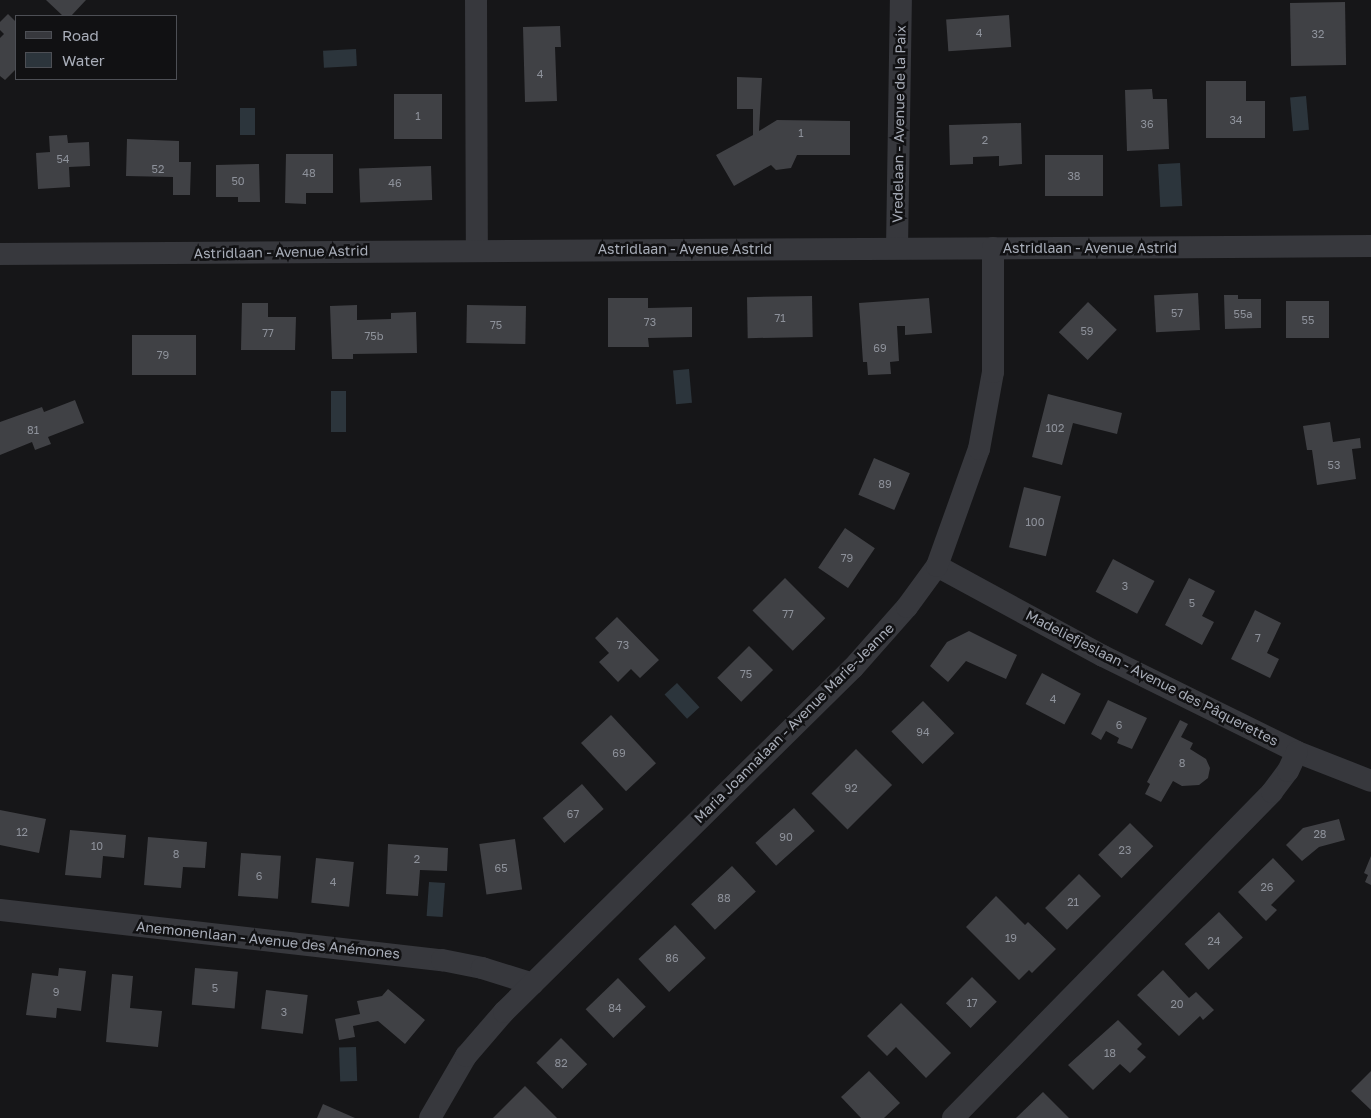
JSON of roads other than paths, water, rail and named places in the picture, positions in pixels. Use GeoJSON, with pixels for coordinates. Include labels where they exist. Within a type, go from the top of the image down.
{"type":"FeatureCollection","features":[{"type":"Feature","properties":{"kind":"street"},"geometry":{"type":"LineString","coordinates":[[476,0],[477,250]]}},
{"type":"Feature","properties":{"kind":"street","name":"Vredelaan - Avenue de la Paix"},"geometry":{"type":"LineString","coordinates":[[896,248],[901,0]]}},
{"type":"Feature","properties":{"kind":"street","name":"Astridlaan - Avenue Astrid"},"geometry":{"type":"LineString","coordinates":[[0,254],[1371,246]]}},
{"type":"Feature","properties":{"kind":"street","name":"Maria Joannalaan - Avenue Marie-Jeanne"},"geometry":{"type":"LineString","coordinates":[[430,1118],[466,1056],[533,984],[853,668],[907,607],[937,566],[979,448],[993,372],[993,248]]}},
{"type":"Feature","properties":{"kind":"street","name":"Madeliefjeslaan - Avenue des Pâquerettes"},"geometry":{"type":"LineString","coordinates":[[937,566],[1103,656],[1297,752],[1371,781]]}},
{"type":"Feature","properties":{"kind":"street"},"geometry":{"type":"LineString","coordinates":[[953,1118],[1272,792],[1288,772],[1297,752]]}},
{"type":"Feature","properties":{"kind":"street","name":"Anemonenlaan - Avenue des Anémones"},"geometry":{"type":"LineString","coordinates":[[0,910],[442,960],[482,968],[533,984]]}},
{"type":"Feature","properties":{"kind":"water"},"geometry":{"type":"Polygon","coordinates":[[[356,49],[357,66],[324,68],[323,51],[356,49]]]}},
{"type":"Feature","properties":{"kind":"water"},"geometry":{"type":"Polygon","coordinates":[[[1306,96],[1309,130],[1293,131],[1290,97],[1306,96]]]}},
{"type":"Feature","properties":{"kind":"water"},"geometry":{"type":"Polygon","coordinates":[[[240,108],[255,108],[255,135],[240,135],[240,108]]]}},
{"type":"Feature","properties":{"kind":"water"},"geometry":{"type":"Polygon","coordinates":[[[1180,163],[1182,206],[1160,207],[1158,164],[1180,163]]]}},
{"type":"Feature","properties":{"kind":"water"},"geometry":{"type":"Polygon","coordinates":[[[689,369],[692,403],[676,404],[673,370],[689,369]]]}},
{"type":"Feature","properties":{"kind":"water"},"geometry":{"type":"Polygon","coordinates":[[[331,391],[346,391],[346,432],[331,432],[331,391]]]}},
{"type":"Feature","properties":{"kind":"water"},"geometry":{"type":"Polygon","coordinates":[[[677,683],[700,707],[687,719],[665,695],[677,683]]]}},
{"type":"Feature","properties":{"kind":"water"},"geometry":{"type":"Polygon","coordinates":[[[429,882],[445,883],[443,917],[427,916],[429,882]]]}},
{"type":"Feature","properties":{"kind":"water"},"geometry":{"type":"Polygon","coordinates":[[[356,1047],[357,1081],[340,1082],[339,1048],[356,1047]]]}}]}
